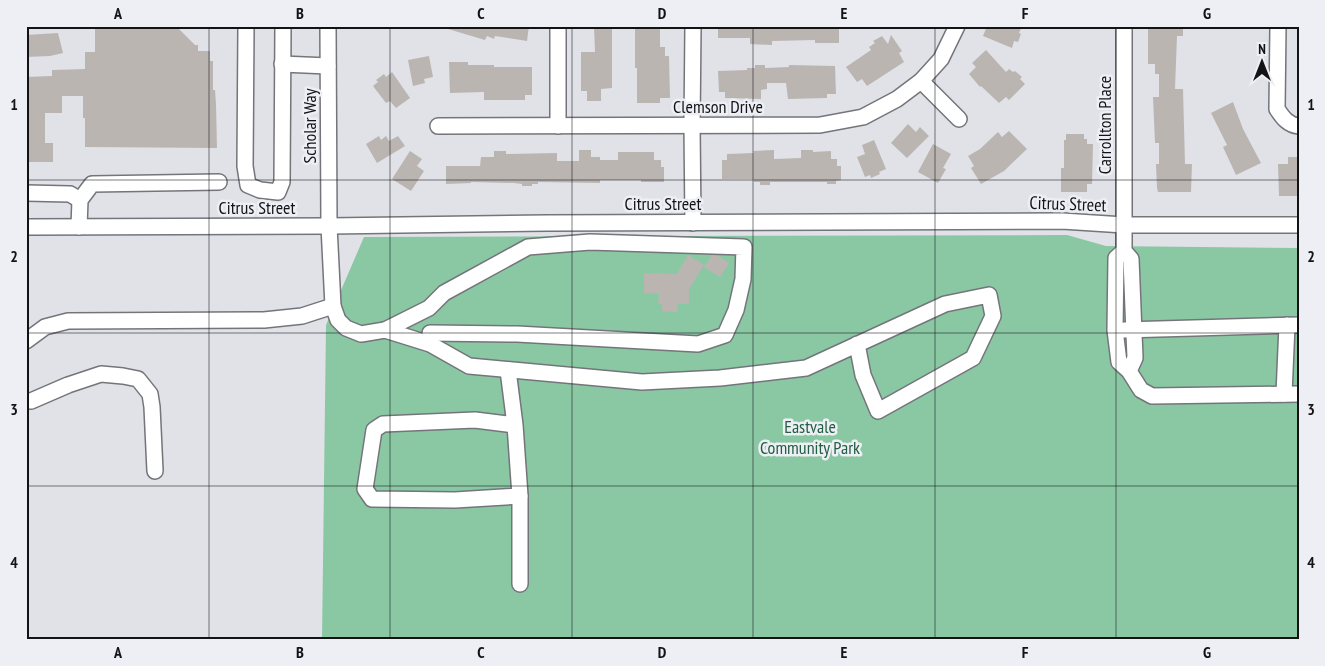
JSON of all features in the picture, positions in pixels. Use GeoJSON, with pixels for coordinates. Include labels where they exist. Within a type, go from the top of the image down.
{"type":"FeatureCollection","features":[{"type":"Feature","properties":{"kind":"street"},"geometry":{"type":"LineString","coordinates":[[246,26],[245,166],[248,186],[260,190],[278,192],[282,182],[283,26]]}},
{"type":"Feature","properties":{"kind":"street","name":"Scholar Way"},"geometry":{"type":"LineString","coordinates":[[328,26],[329,226],[333,306]]}},
{"type":"Feature","properties":{"kind":"street"},"geometry":{"type":"LineString","coordinates":[[558,26],[558,126]]}},
{"type":"Feature","properties":{"kind":"street"},"geometry":{"type":"LineString","coordinates":[[693,26],[693,222]]}},
{"type":"Feature","properties":{"kind":"street","name":"Clemson Drive"},"geometry":{"type":"LineString","coordinates":[[438,126],[828,124],[863,117],[898,99],[921,81],[941,59],[957,26]]}},
{"type":"Feature","properties":{"kind":"street","name":"Carrollton Place"},"geometry":{"type":"LineString","coordinates":[[1124,26],[1124,251]]}},
{"type":"Feature","properties":{"kind":"street"},"geometry":{"type":"LineString","coordinates":[[1278,26],[1277,109],[1283,119],[1293,126],[1299,126]]}},
{"type":"Feature","properties":{"kind":"street"},"geometry":{"type":"LineString","coordinates":[[282,64],[328,66]]}},
{"type":"Feature","properties":{"kind":"street"},"geometry":{"type":"LineString","coordinates":[[921,81],[959,119]]}},
{"type":"Feature","properties":{"kind":"street"},"geometry":{"type":"LineString","coordinates":[[80,227],[80,200],[92,184],[219,182]]}},
{"type":"Feature","properties":{"kind":"street"},"geometry":{"type":"LineString","coordinates":[[26,192],[70,194],[80,200]]}},
{"type":"Feature","properties":{"kind":"street","name":"Citrus Street"},"geometry":{"type":"LineString","coordinates":[[26,227],[1062,221],[1124,224],[1299,224]]}},
{"type":"Feature","properties":{"kind":"street"},"geometry":{"type":"LineString","coordinates":[[26,341],[45,327],[68,321],[264,320],[302,316],[333,306],[338,320],[346,328],[361,334],[385,330],[429,308],[444,293],[528,247],[590,242],[744,248],[743,279],[736,310],[725,335],[698,344],[517,334],[430,339],[385,330]]}},
{"type":"Feature","properties":{"kind":"street"},"geometry":{"type":"LineString","coordinates":[[1115,330],[1133,329],[1293,324],[1291,394],[1152,396],[1140,390],[1129,371],[1119,362],[1115,330],[1116,258],[1124,251],[1131,259],[1133,329],[1136,358],[1129,371]]}},
{"type":"Feature","properties":{"kind":"street"},"geometry":{"type":"LineString","coordinates":[[430,339],[469,366],[642,382],[720,378],[806,368],[857,344],[945,304],[989,295],[993,316],[972,358],[878,411],[863,375],[857,344]]}},
{"type":"Feature","properties":{"kind":"street"},"geometry":{"type":"LineString","coordinates":[[429,308],[430,339]]}},
{"type":"Feature","properties":{"kind":"street"},"geometry":{"type":"LineString","coordinates":[[508,370],[515,425],[520,496],[520,584]]}},
{"type":"Feature","properties":{"kind":"street"},"geometry":{"type":"LineString","coordinates":[[26,401],[31,401],[68,385],[101,374],[138,379],[150,394],[155,471]]}},
{"type":"Feature","properties":{"kind":"street"},"geometry":{"type":"LineString","coordinates":[[515,425],[475,420],[383,424],[374,430],[365,489],[372,499],[455,500],[520,496]]}},
{"type":"Feature","properties":{"kind":"green space","name":"Eastvale Community Park"},"geometry":{"type":"Polygon","coordinates":[[[1067,235],[1106,246],[1299,248],[1299,640],[322,640],[326,325],[364,237],[1067,235]]]}},
{"type":"Feature","properties":{"kind":"building"},"geometry":{"type":"Polygon","coordinates":[[[95,26],[176,26],[195,45],[198,45],[198,51],[210,51],[210,61],[213,61],[217,148],[85,147],[83,96],[62,96],[62,113],[45,113],[45,143],[53,143],[53,162],[26,162],[26,77],[52,76],[52,70],[85,69],[85,52],[95,52],[95,26]]]}},
{"type":"Feature","properties":{"kind":"building"},"geometry":{"type":"Polygon","coordinates":[[[448,26],[529,26],[527,41],[495,36],[494,39],[487,36],[485,40],[448,29],[448,26]]]}},
{"type":"Feature","properties":{"kind":"building"},"geometry":{"type":"Polygon","coordinates":[[[594,26],[612,26],[612,88],[601,89],[601,101],[587,101],[587,91],[581,91],[581,52],[595,52],[594,26]]]}},
{"type":"Feature","properties":{"kind":"building"},"geometry":{"type":"Polygon","coordinates":[[[635,26],[660,26],[660,47],[665,47],[665,56],[669,56],[670,98],[660,98],[660,103],[637,103],[635,26]]]}},
{"type":"Feature","properties":{"kind":"building"},"geometry":{"type":"Polygon","coordinates":[[[718,26],[834,26],[839,28],[839,43],[815,43],[815,40],[772,41],[772,45],[750,44],[750,38],[718,38],[718,26]]]}},
{"type":"Feature","properties":{"kind":"building"},"geometry":{"type":"Polygon","coordinates":[[[987,26],[1022,26],[1018,42],[1014,41],[1012,48],[983,36],[987,26]]]}},
{"type":"Feature","properties":{"kind":"building"},"geometry":{"type":"Polygon","coordinates":[[[1148,26],[1183,26],[1183,36],[1177,36],[1175,89],[1183,89],[1185,164],[1192,164],[1191,192],[1158,192],[1156,164],[1159,164],[1159,143],[1155,143],[1153,97],[1159,97],[1159,74],[1155,74],[1155,64],[1148,64],[1148,26]]]}},
{"type":"Feature","properties":{"kind":"building"},"geometry":{"type":"Polygon","coordinates":[[[58,33],[63,53],[50,56],[26,57],[26,35],[58,33]]]}},
{"type":"Feature","properties":{"kind":"building"},"geometry":{"type":"Polygon","coordinates":[[[891,35],[902,51],[899,53],[904,62],[867,86],[862,79],[857,82],[846,67],[871,50],[869,47],[875,43],[873,41],[882,36],[888,44],[891,35]]]}},
{"type":"Feature","properties":{"kind":"building"},"geometry":{"type":"Polygon","coordinates":[[[986,50],[1006,72],[1009,69],[1022,77],[1020,79],[1025,84],[1009,100],[1006,97],[999,103],[980,87],[969,74],[976,67],[972,63],[986,50]]]}},
{"type":"Feature","properties":{"kind":"building"},"geometry":{"type":"Polygon","coordinates":[[[429,56],[433,77],[424,79],[425,83],[413,86],[408,60],[429,56]]]}},
{"type":"Feature","properties":{"kind":"building"},"geometry":{"type":"Polygon","coordinates":[[[449,62],[468,62],[468,65],[494,65],[494,67],[532,67],[532,95],[525,95],[525,100],[484,100],[484,92],[450,93],[449,62]]]}},
{"type":"Feature","properties":{"kind":"building"},"geometry":{"type":"Polygon","coordinates":[[[755,65],[765,65],[765,68],[789,67],[789,65],[835,66],[836,94],[827,94],[827,98],[788,99],[786,83],[767,83],[767,89],[761,90],[761,99],[725,98],[725,92],[719,92],[718,71],[747,70],[747,68],[755,68],[755,65]]]}},
{"type":"Feature","properties":{"kind":"building"},"geometry":{"type":"Polygon","coordinates":[[[392,72],[410,98],[396,108],[390,101],[386,103],[373,86],[378,82],[376,80],[384,74],[386,77],[392,72]]]}},
{"type":"Feature","properties":{"kind":"building"},"geometry":{"type":"Polygon","coordinates":[[[1233,102],[1243,129],[1261,163],[1236,175],[1223,147],[1227,145],[1211,113],[1233,102]]]}},
{"type":"Feature","properties":{"kind":"building"},"geometry":{"type":"Polygon","coordinates":[[[908,124],[916,132],[920,127],[929,136],[907,158],[891,143],[908,124]]]}},
{"type":"Feature","properties":{"kind":"building"},"geometry":{"type":"Polygon","coordinates":[[[1009,131],[1027,149],[1004,171],[981,184],[971,168],[974,166],[968,156],[980,149],[998,132],[1002,137],[1009,131]]]}},
{"type":"Feature","properties":{"kind":"building"},"geometry":{"type":"Polygon","coordinates":[[[1066,134],[1084,134],[1087,144],[1093,144],[1092,184],[1087,184],[1087,192],[1061,192],[1061,168],[1064,168],[1064,140],[1066,140],[1066,134]]]}},
{"type":"Feature","properties":{"kind":"building"},"geometry":{"type":"Polygon","coordinates":[[[379,136],[381,140],[386,136],[389,141],[398,136],[405,146],[377,163],[366,144],[379,136]]]}},
{"type":"Feature","properties":{"kind":"building"},"geometry":{"type":"Polygon","coordinates":[[[874,140],[886,169],[871,178],[870,175],[865,177],[857,157],[865,154],[862,145],[874,140]]]}},
{"type":"Feature","properties":{"kind":"building"},"geometry":{"type":"Polygon","coordinates":[[[933,144],[951,154],[943,168],[946,169],[938,183],[918,172],[933,144]]]}},
{"type":"Feature","properties":{"kind":"building"},"geometry":{"type":"Polygon","coordinates":[[[579,150],[591,150],[591,157],[600,157],[600,160],[618,160],[618,152],[654,152],[654,160],[661,160],[661,167],[664,167],[664,182],[600,180],[600,183],[538,182],[538,184],[532,184],[532,186],[522,186],[522,184],[514,183],[471,182],[446,184],[446,166],[480,166],[481,157],[494,157],[494,151],[506,151],[506,154],[557,153],[557,161],[579,161],[579,150]]]}},
{"type":"Feature","properties":{"kind":"building"},"geometry":{"type":"Polygon","coordinates":[[[774,150],[774,159],[801,158],[801,150],[813,150],[813,152],[831,151],[831,159],[837,159],[837,166],[841,166],[841,180],[836,181],[836,184],[827,184],[827,182],[770,182],[770,185],[760,185],[760,182],[754,182],[754,179],[722,179],[722,160],[727,160],[727,154],[774,150]]]}},
{"type":"Feature","properties":{"kind":"building"},"geometry":{"type":"Polygon","coordinates":[[[410,151],[422,159],[417,166],[424,171],[411,191],[392,179],[410,151]]]}},
{"type":"Feature","properties":{"kind":"building"},"geometry":{"type":"Polygon","coordinates":[[[1288,157],[1299,157],[1299,196],[1279,196],[1278,164],[1288,164],[1288,157]]]}},
{"type":"Feature","properties":{"kind":"building"},"geometry":{"type":"Polygon","coordinates":[[[688,255],[704,265],[689,289],[689,304],[678,304],[677,312],[662,311],[662,304],[658,304],[659,294],[644,293],[644,273],[677,274],[688,255]]]}},
{"type":"Feature","properties":{"kind":"building"},"geometry":{"type":"Polygon","coordinates":[[[712,255],[718,256],[729,263],[720,277],[704,267],[712,255]]]}}]}
